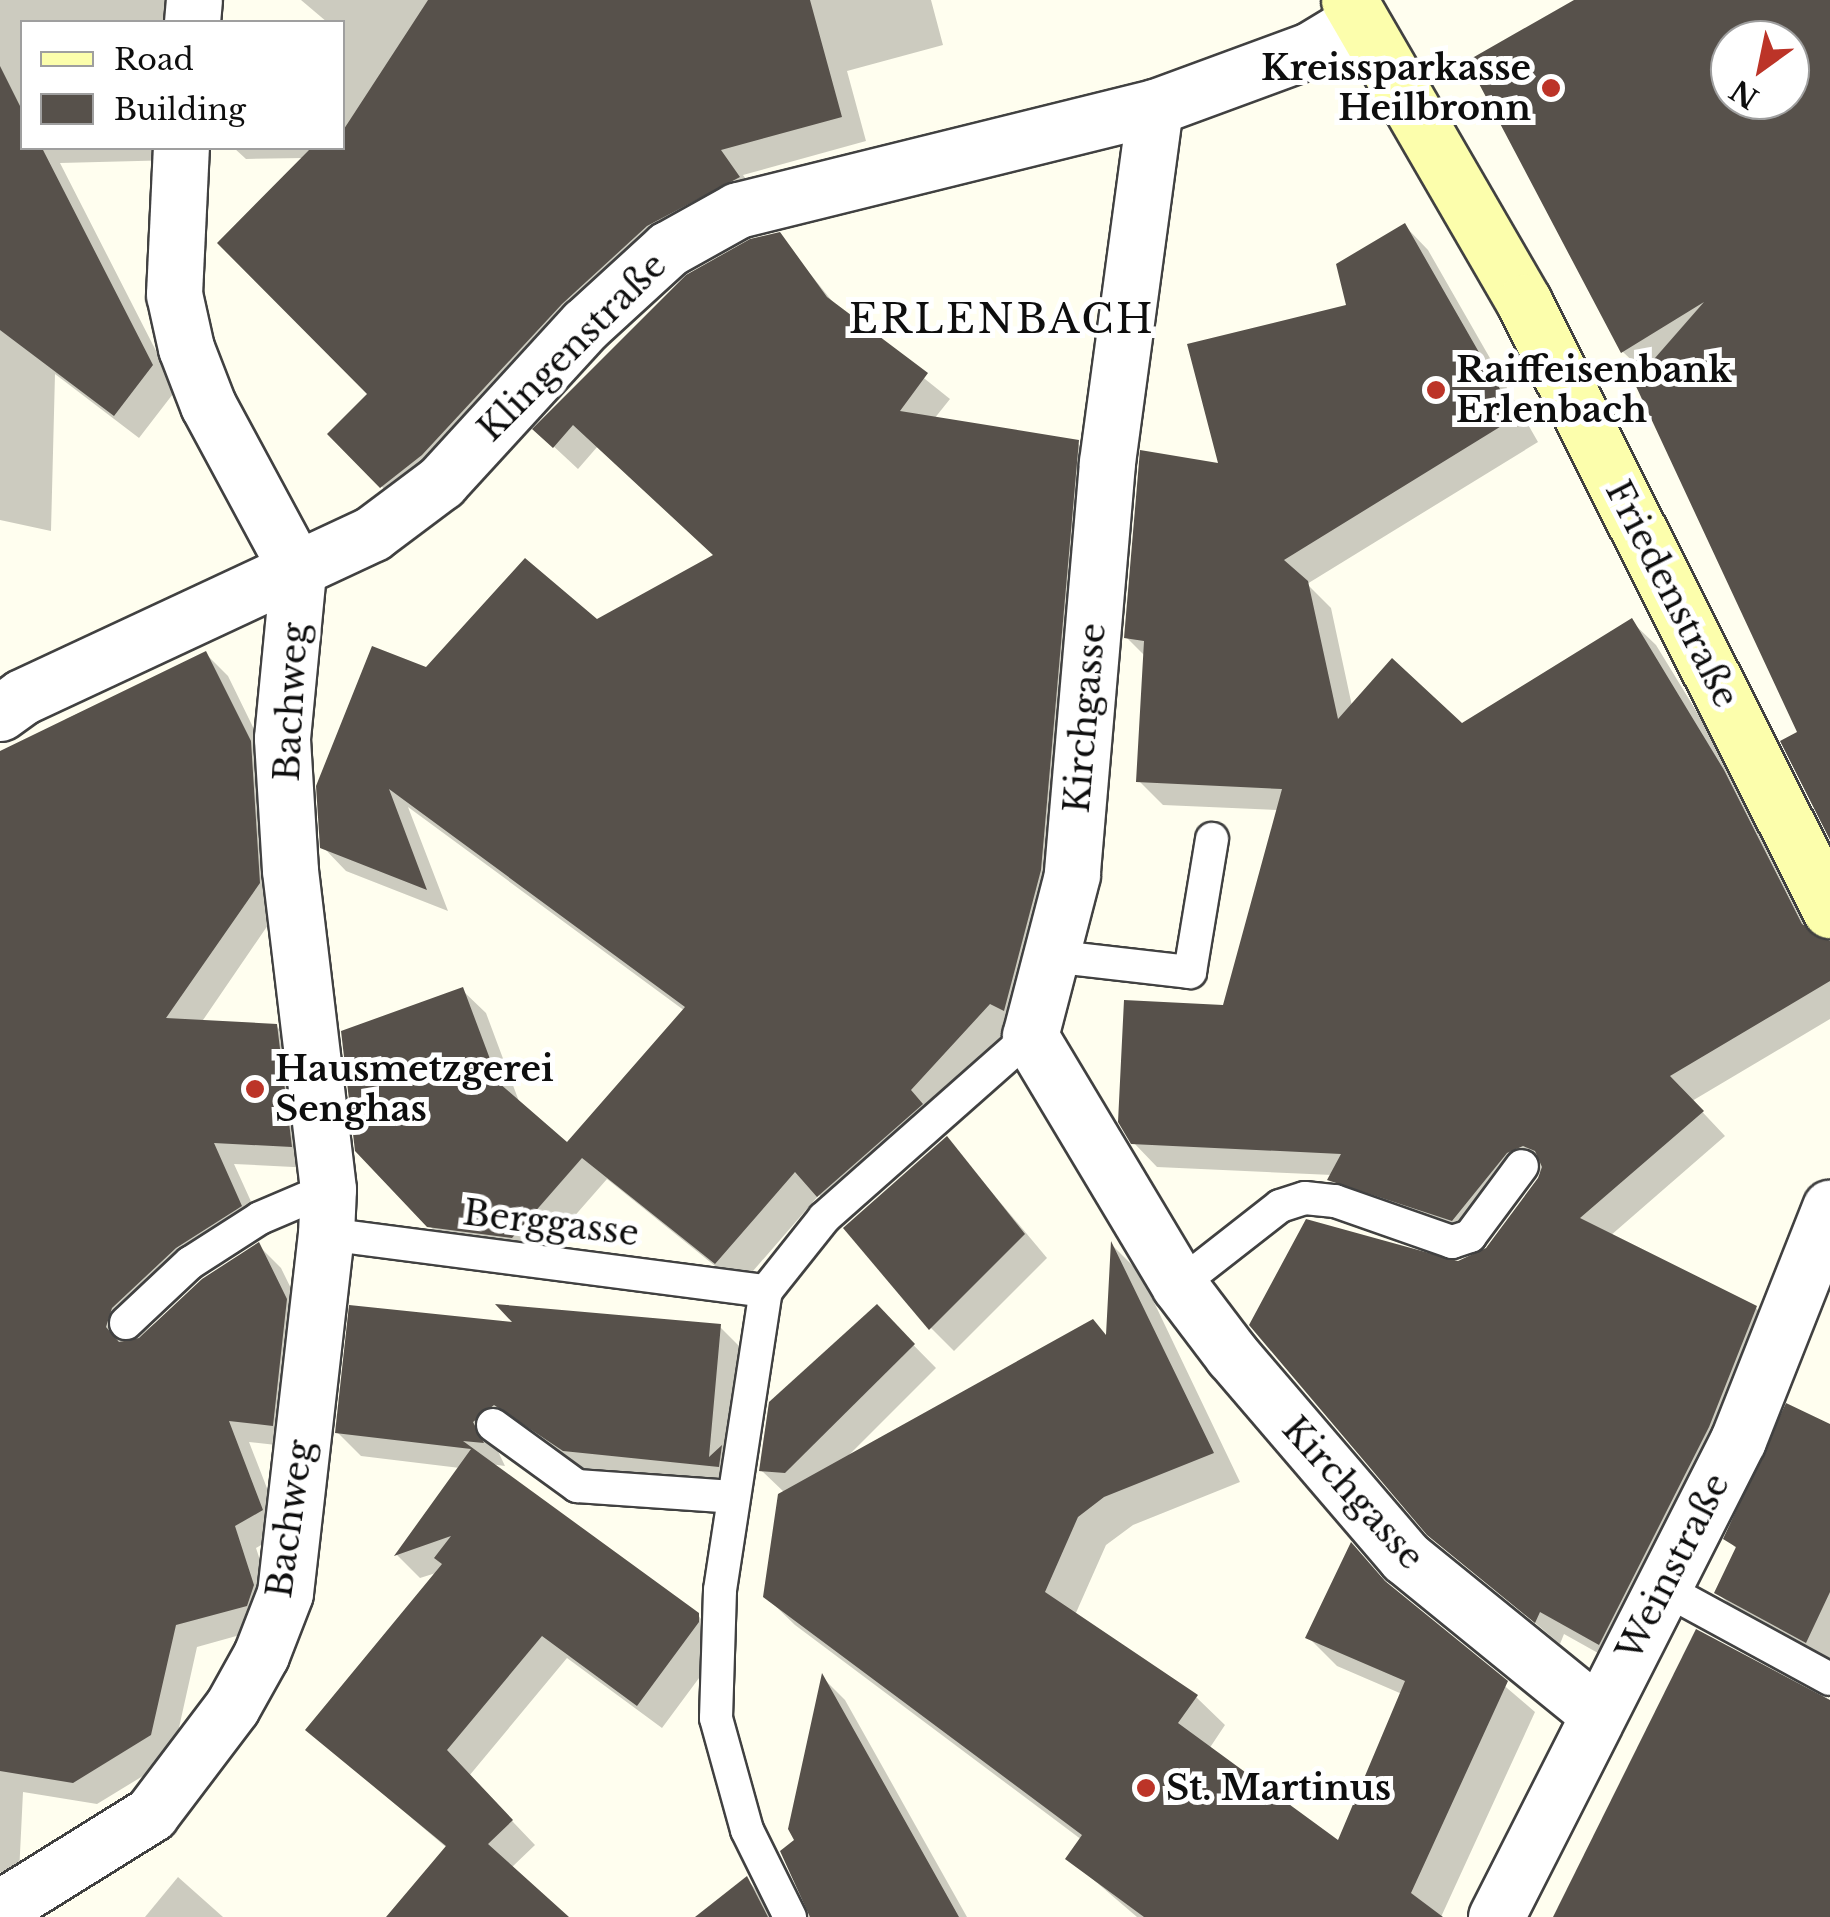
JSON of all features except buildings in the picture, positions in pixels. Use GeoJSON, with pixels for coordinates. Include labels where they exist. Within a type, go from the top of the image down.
{"type":"FeatureCollection","features":[{"type":"Feature","properties":{"kind":"street","name":"Klingenstraße"},"geometry":{"type":"LineString","coordinates":[[0,713],[168,628],[298,572],[373,533],[441,482],[585,325],[668,249],[724,218],[1155,107],[1310,50],[1370,7]]}},
{"type":"Feature","properties":{"kind":"street","name":"Friedenstraße"},"geometry":{"type":"LineString","coordinates":[[1370,7],[1524,302],[1830,910]]}},
{"type":"Feature","properties":{"kind":"street","name":"Kirchgasse"},"geometry":{"type":"LineString","coordinates":[[1155,107],[1107,463],[1072,875],[1030,1036],[1179,1285],[1405,1558],[1598,1714]]}},
{"type":"Feature","properties":{"kind":"street"},"geometry":{"type":"LineString","coordinates":[[181,150],[174,294],[186,348],[208,405],[298,572]]}},
{"type":"Feature","properties":{"kind":"street","name":"Bachweg"},"geometry":{"type":"LineString","coordinates":[[1,1913],[151,1814],[232,1707],[262,1655],[285,1592],[326,1211],[290,870],[282,738],[298,572]]}},
{"type":"Feature","properties":{"kind":"street","name":"Weinstraße"},"geometry":{"type":"LineString","coordinates":[[1496,1917],[1738,1440],[1830,1208]]}},
{"type":"Feature","properties":{"kind":"lane"},"geometry":{"type":"LineString","coordinates":[[1050,956],[1190,972],[1212,840]]}},
{"type":"Feature","properties":{"kind":"lane"},"geometry":{"type":"LineString","coordinates":[[790,1917],[747,1830],[716,1718],[720,1590],[766,1291],[824,1218],[1030,1036]]}},
{"type":"Feature","properties":{"kind":"lane"},"geometry":{"type":"LineString","coordinates":[[1179,1285],[1280,1206],[1305,1198],[1335,1201],[1452,1242],[1470,1236],[1522,1166]]}},
{"type":"Feature","properties":{"kind":"lane"},"geometry":{"type":"LineString","coordinates":[[126,1323],[190,1263],[260,1218],[326,1211]]}},
{"type":"Feature","properties":{"kind":"lane","name":"Berggasse"},"geometry":{"type":"LineString","coordinates":[[326,1211],[766,1291]]}},
{"type":"Feature","properties":{"kind":"lane"},"geometry":{"type":"LineString","coordinates":[[493,1425],[577,1486],[734,1497]]}},
{"type":"Feature","properties":{"kind":"lane"},"geometry":{"type":"LineString","coordinates":[[1661,1587],[1830,1679]]}},
{"type":"Feature","properties":{"kind":"place","name":"Kreissparkasse Heilbronn"},"geometry":{"type":"Point","coordinates":[1551,88]}},
{"type":"Feature","properties":{"kind":"place","name":"Raiffeisenbank Erlenbach"},"geometry":{"type":"Point","coordinates":[1436,390]}},
{"type":"Feature","properties":{"kind":"place","name":"Hausmetzgerei Senghas"},"geometry":{"type":"Point","coordinates":[255,1089]}},
{"type":"Feature","properties":{"kind":"place","name":"St. Martinus"},"geometry":{"type":"Point","coordinates":[1146,1788]}},
{"type":"Feature","properties":{"kind":"district","name":"ERLENBACH"},"geometry":{"type":"Point","coordinates":[1002,319]}}]}
